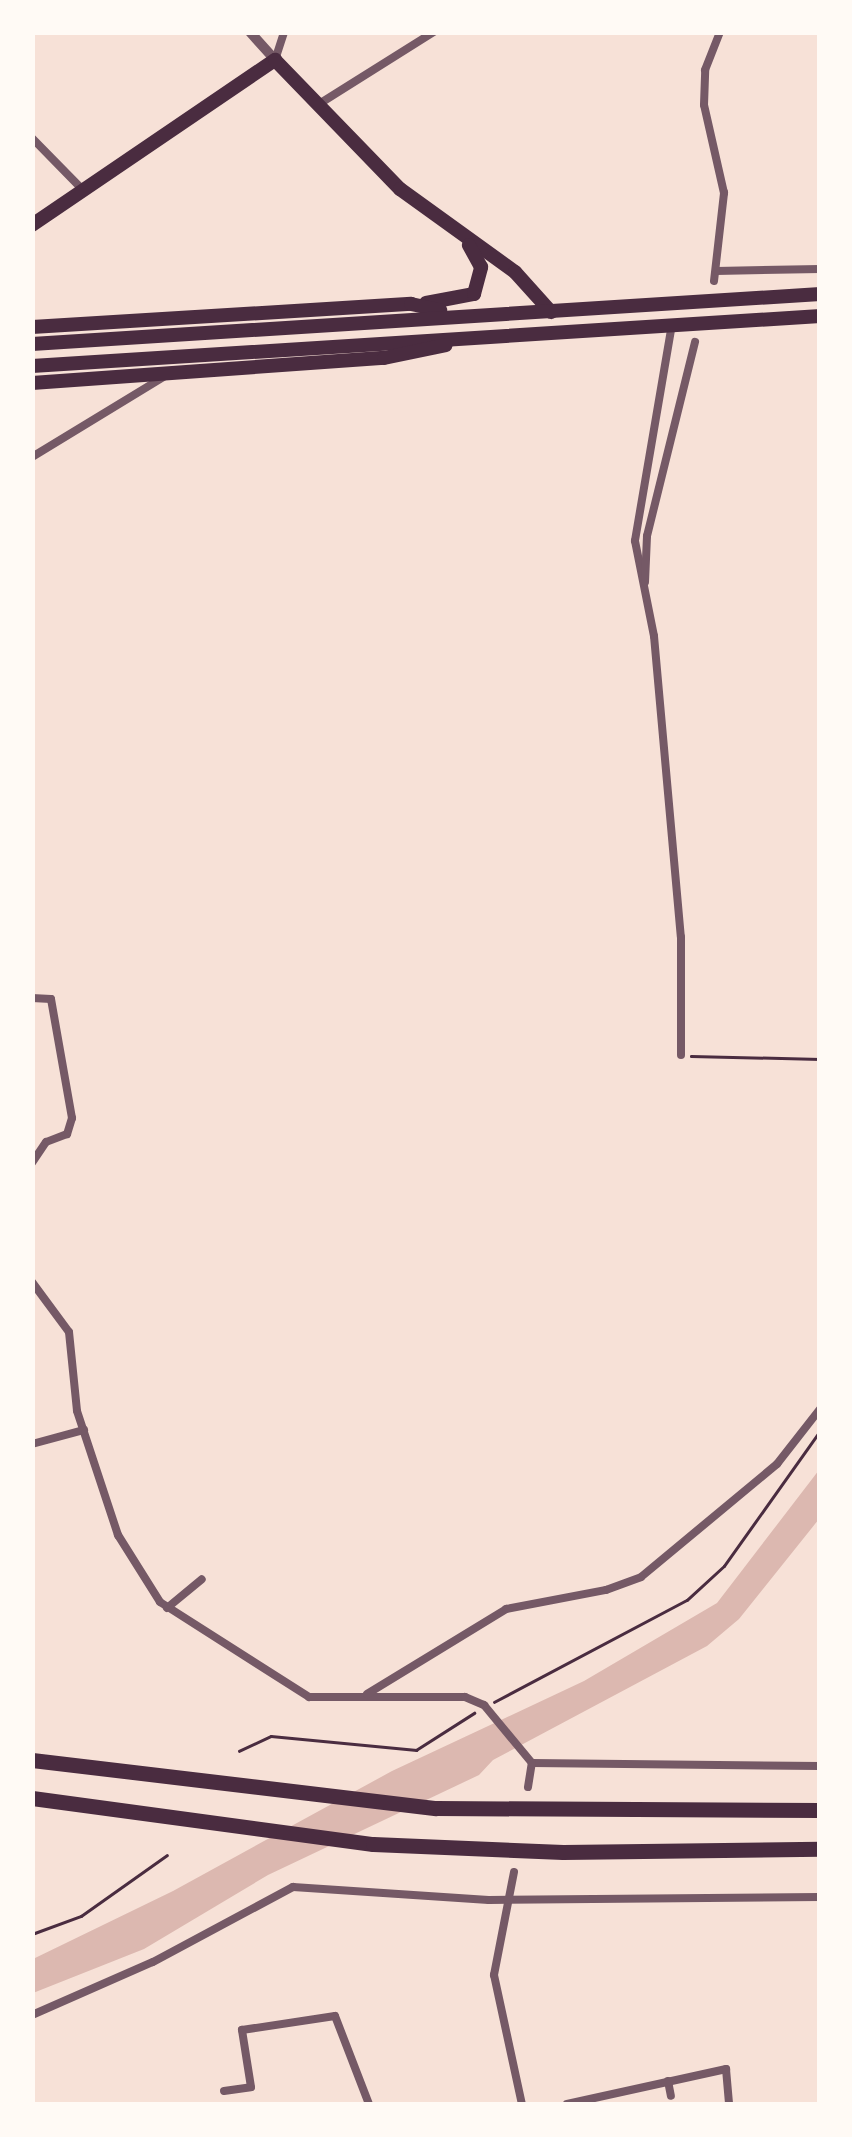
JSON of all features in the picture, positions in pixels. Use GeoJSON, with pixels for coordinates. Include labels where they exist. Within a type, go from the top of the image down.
{"type":"FeatureCollection","features":[{"type":"Feature","properties":{"kind":"highway"},"geometry":{"type":"LineString","coordinates":[[32,225],[275,60],[400,189],[514,272],[550,310],[558,331]]}},
{"type":"Feature","properties":{"kind":"highway"},"geometry":{"type":"LineString","coordinates":[[32,327],[462,307],[474,294],[482,276],[464,237]]}},
{"type":"Feature","properties":{"kind":"highway"},"geometry":{"type":"LineString","coordinates":[[32,344],[462,307],[550,310],[820,294]]}},
{"type":"Feature","properties":{"kind":"highway"},"geometry":{"type":"LineString","coordinates":[[32,366],[820,316]]}},
{"type":"Feature","properties":{"kind":"highway"},"geometry":{"type":"LineString","coordinates":[[32,382],[384,358],[496,335]]}},
{"type":"Feature","properties":{"kind":"highway"},"geometry":{"type":"LineString","coordinates":[[32,1760],[322,1798],[436,1808],[820,1810]]}},
{"type":"Feature","properties":{"kind":"highway"},"geometry":{"type":"LineString","coordinates":[[32,1798],[262,1832],[374,1844],[563,1852],[820,1849]]}},
{"type":"Feature","properties":{"kind":"street"},"geometry":{"type":"LineString","coordinates":[[250,32],[275,60]]}},
{"type":"Feature","properties":{"kind":"street"},"geometry":{"type":"LineString","coordinates":[[275,60],[284,32]]}},
{"type":"Feature","properties":{"kind":"street"},"geometry":{"type":"LineString","coordinates":[[318,105],[434,32]]}},
{"type":"Feature","properties":{"kind":"street"},"geometry":{"type":"LineString","coordinates":[[714,281],[724,192],[704,105],[705,70],[720,32]]}},
{"type":"Feature","properties":{"kind":"street"},"geometry":{"type":"LineString","coordinates":[[32,138],[84,190]]}},
{"type":"Feature","properties":{"kind":"street"},"geometry":{"type":"LineString","coordinates":[[716,270],[820,269]]}},
{"type":"Feature","properties":{"kind":"street"},"geometry":{"type":"LineString","coordinates":[[672,324],[635,541],[644,584],[681,937],[681,1055]]}},
{"type":"Feature","properties":{"kind":"street"},"geometry":{"type":"LineString","coordinates":[[644,584],[647,536],[694,342]]}},
{"type":"Feature","properties":{"kind":"street"},"geometry":{"type":"LineString","coordinates":[[32,458],[175,370]]}},
{"type":"Feature","properties":{"kind":"street"},"geometry":{"type":"LineString","coordinates":[[32,998],[51,1000],[72,1118],[67,1134],[46,1142],[32,1164]]}},
{"type":"Feature","properties":{"kind":"street"},"geometry":{"type":"LineString","coordinates":[[32,1282],[69,1332],[84,1430],[129,1560],[167,1608],[288,1688],[309,1696],[466,1697],[484,1706],[532,1764],[528,1787]]}},
{"type":"Feature","properties":{"kind":"street"},"geometry":{"type":"LineString","coordinates":[[368,1694],[506,1609],[606,1590],[641,1577],[777,1464],[820,1409]]}},
{"type":"Feature","properties":{"kind":"street"},"geometry":{"type":"LineString","coordinates":[[32,1444],[84,1430]]}},
{"type":"Feature","properties":{"kind":"street"},"geometry":{"type":"LineString","coordinates":[[167,1608],[202,1578]]}},
{"type":"Feature","properties":{"kind":"street"},"geometry":{"type":"LineString","coordinates":[[532,1764],[820,1766]]}},
{"type":"Feature","properties":{"kind":"street"},"geometry":{"type":"LineString","coordinates":[[514,1872],[494,1975],[522,2104]]}},
{"type":"Feature","properties":{"kind":"street"},"geometry":{"type":"LineString","coordinates":[[32,2015],[153,1962],[293,1887],[510,1896],[820,1897]]}},
{"type":"Feature","properties":{"kind":"street"},"geometry":{"type":"LineString","coordinates":[[224,2091],[251,2087],[242,2030],[335,2016],[369,2104]]}},
{"type":"Feature","properties":{"kind":"street"},"geometry":{"type":"LineString","coordinates":[[566,2104],[726,2069],[730,2104]]}},
{"type":"Feature","properties":{"kind":"street"},"geometry":{"type":"LineString","coordinates":[[668,2080],[671,2096]]}},
{"type":"Feature","properties":{"kind":"path"},"geometry":{"type":"LineString","coordinates":[[681,1055],[820,1059]]}},
{"type":"Feature","properties":{"kind":"path"},"geometry":{"type":"LineString","coordinates":[[239,1751],[271,1736],[416,1750],[484,1706],[687,1600],[724,1566],[820,1432]]}},
{"type":"Feature","properties":{"kind":"path"},"geometry":{"type":"LineString","coordinates":[[32,1934],[81,1916],[166,1855]]}},
{"type":"Feature","properties":{"kind":"shaded area"},"geometry":{"type":"Polygon","coordinates":[[[819,1470],[819,1519],[739,1619],[707,1646],[493,1760],[479,1775],[268,1875],[144,1949],[33,1993],[33,1959],[173,1891],[392,1771],[584,1681],[717,1603],[819,1470]]]}}]}
